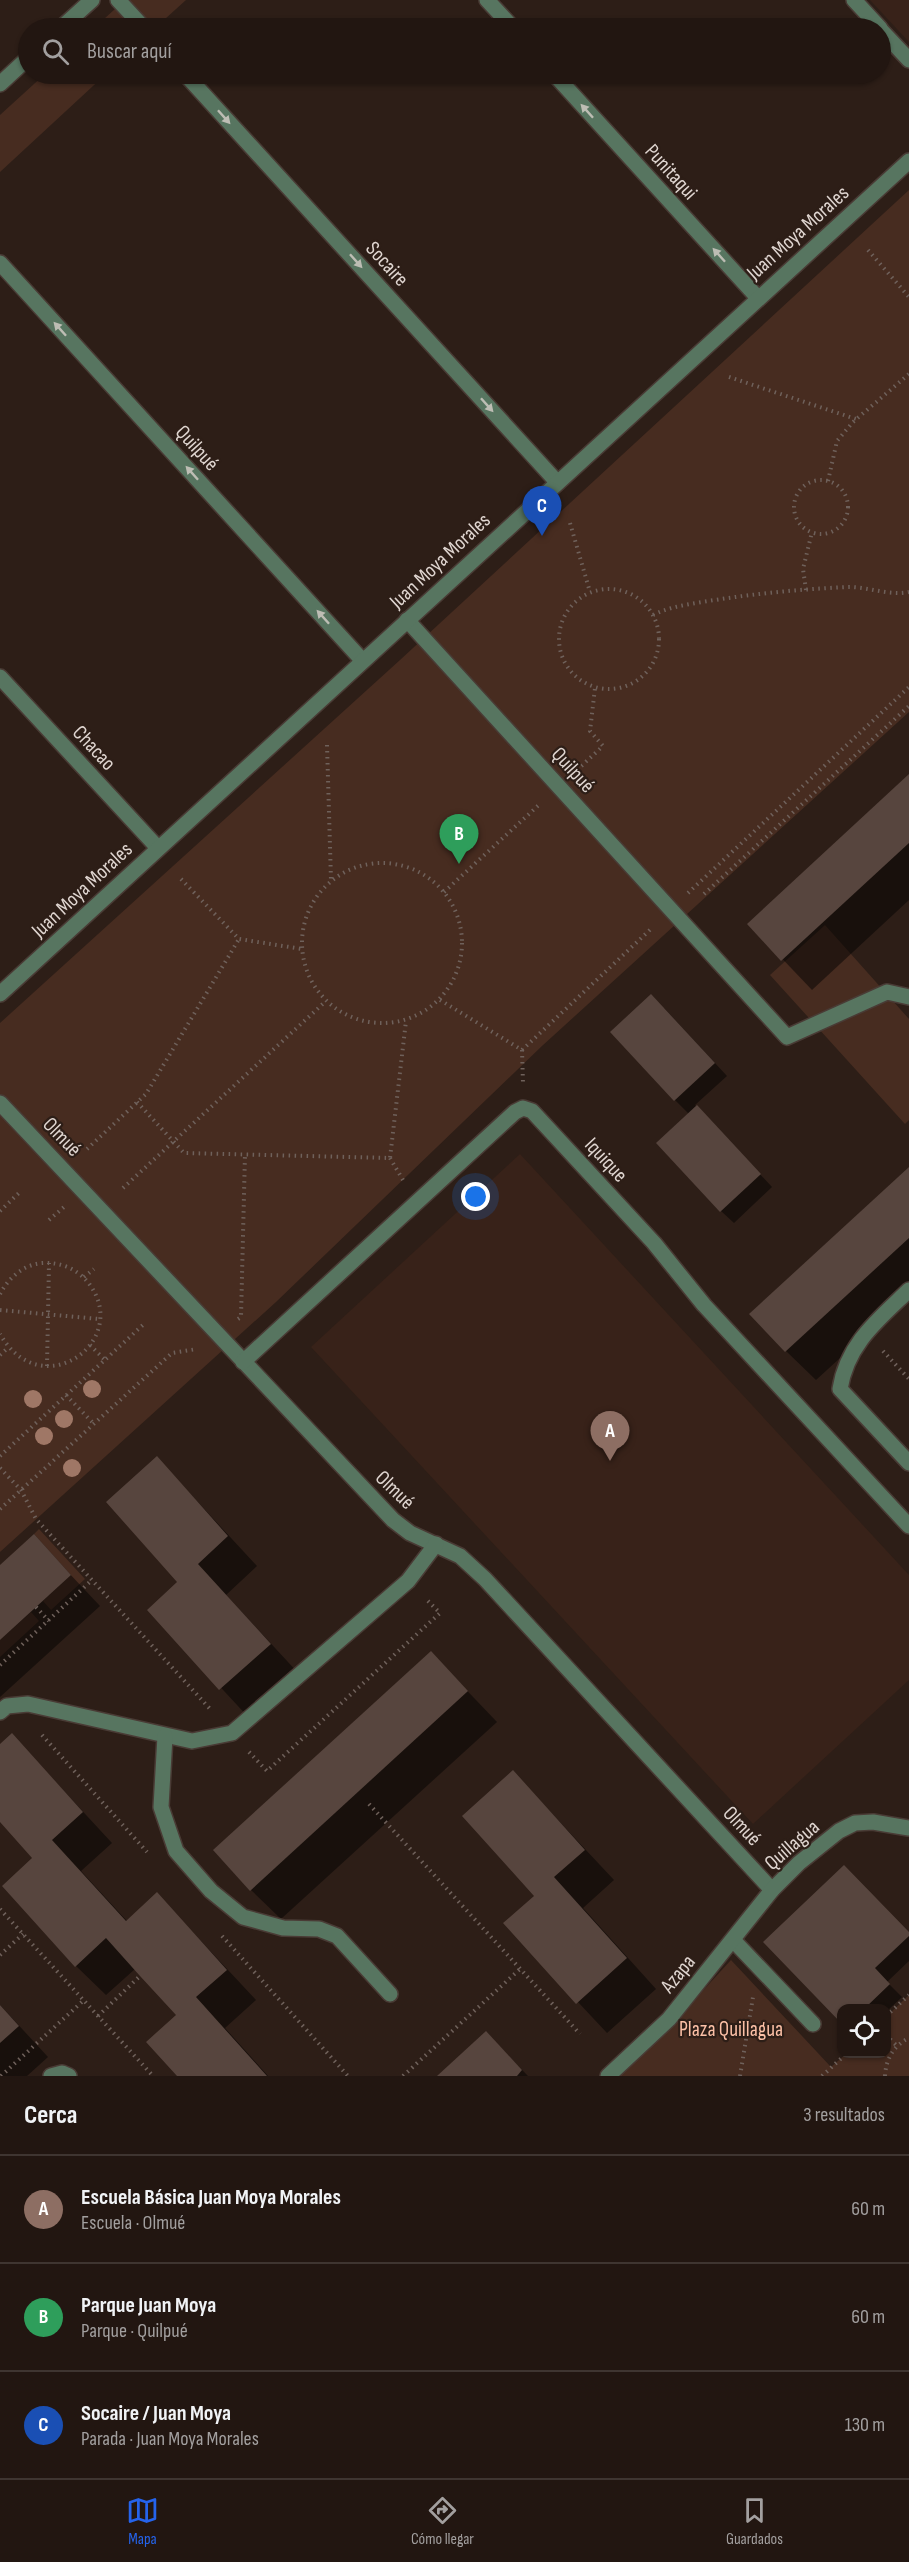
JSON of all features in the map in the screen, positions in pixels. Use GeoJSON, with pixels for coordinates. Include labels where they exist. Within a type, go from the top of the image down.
{"type":"FeatureCollection","features":[{"type":"Feature","properties":{"kind":"street"},"geometry":{"type":"LineString","coordinates":[[72,18],[92,0]]}},
{"type":"Feature","properties":{"kind":"street"},"geometry":{"type":"LineString","coordinates":[[118,0],[135,18]]}},
{"type":"Feature","properties":{"kind":"street"},"geometry":{"type":"LineString","coordinates":[[487,0],[504,18]]}},
{"type":"Feature","properties":{"kind":"street"},"geometry":{"type":"LineString","coordinates":[[854,0],[870,18]]}},
{"type":"Feature","properties":{"kind":"street"},"geometry":{"type":"LineString","coordinates":[[891,41],[909,60]]}},
{"type":"Feature","properties":{"kind":"street"},"geometry":{"type":"LineString","coordinates":[[0,84],[18,67]]}},
{"type":"Feature","properties":{"kind":"street","name":"Socaire"},"geometry":{"type":"LineString","coordinates":[[194,84],[557,482]]}},
{"type":"Feature","properties":{"kind":"street","name":"Punitaqui"},"geometry":{"type":"LineString","coordinates":[[563,84],[758,298]]}},
{"type":"Feature","properties":{"kind":"street","name":"Juan Moya Morales"},"geometry":{"type":"LineString","coordinates":[[0,994],[909,161]]}},
{"type":"Feature","properties":{"kind":"street","name":"Quilpué"},"geometry":{"type":"LineString","coordinates":[[0,263],[362,660]]}},
{"type":"Feature","properties":{"kind":"street","name":"Quilpué"},"geometry":{"type":"LineString","coordinates":[[407,620],[787,1036],[887,992],[909,997]]}},
{"type":"Feature","properties":{"kind":"street","name":"Chacao"},"geometry":{"type":"LineString","coordinates":[[0,677],[158,848]]}},
{"type":"Feature","properties":{"kind":"street","name":"Olmué"},"geometry":{"type":"LineString","coordinates":[[0,1103],[393,1520],[410,1533],[460,1556],[485,1578],[772,1890]]}},
{"type":"Feature","properties":{"kind":"street"},"geometry":{"type":"LineString","coordinates":[[243,1362],[515,1112],[523,1108]]}},
{"type":"Feature","properties":{"kind":"street","name":"Iquique"},"geometry":{"type":"LineString","coordinates":[[523,1108],[532,1111],[654,1243],[704,1305],[909,1526]]}},
{"type":"Feature","properties":{"kind":"street"},"geometry":{"type":"LineString","coordinates":[[909,1290],[859,1339],[843,1371],[840,1389],[909,1463]]}},
{"type":"Feature","properties":{"kind":"street"},"geometry":{"type":"LineString","coordinates":[[0,1712],[8,1706],[28,1704],[192,1741],[232,1733],[408,1581],[436,1544]]}},
{"type":"Feature","properties":{"kind":"street"},"geometry":{"type":"LineString","coordinates":[[165,1736],[161,1807],[176,1851],[204,1883],[243,1917],[283,1928],[319,1929],[337,1936],[390,1995]]}},
{"type":"Feature","properties":{"kind":"street","name":"Quillagua"},"geometry":{"type":"LineString","coordinates":[[772,1890],[799,1863],[839,1831],[855,1823],[873,1822],[909,1828]]}},
{"type":"Feature","properties":{"kind":"street","name":"Azapa"},"geometry":{"type":"LineString","coordinates":[[608,2076],[669,2019],[772,1890]]}},
{"type":"Feature","properties":{"kind":"street"},"geometry":{"type":"LineString","coordinates":[[733,1940],[813,2024]]}},
{"type":"Feature","properties":{"kind":"street"},"geometry":{"type":"LineString","coordinates":[[51,2076],[62,2073],[69,2076]]}},
{"type":"Feature","properties":{"kind":"path"},"geometry":{"type":"LineString","coordinates":[[868,250],[909,297]]}},
{"type":"Feature","properties":{"kind":"path"},"geometry":{"type":"LineString","coordinates":[[828,481],[837,441],[856,420],[909,374]]}},
{"type":"Feature","properties":{"kind":"path"},"geometry":{"type":"LineString","coordinates":[[729,377],[856,420]]}},
{"type":"Feature","properties":{"kind":"path"},"geometry":{"type":"LineString","coordinates":[[822,479],[842,489],[848,507],[845,520],[839,527],[826,534],[812,532],[799,523],[794,503],[797,493],[810,481],[822,479]]}},
{"type":"Feature","properties":{"kind":"path"},"geometry":{"type":"LineString","coordinates":[[570,523],[590,592]]}},
{"type":"Feature","properties":{"kind":"path"},"geometry":{"type":"LineString","coordinates":[[806,590],[803,569],[812,532]]}},
{"type":"Feature","properties":{"kind":"path"},"geometry":{"type":"LineString","coordinates":[[653,615],[664,609],[737,596],[853,587],[900,594],[909,592]]}},
{"type":"Feature","properties":{"kind":"path"},"geometry":{"type":"LineString","coordinates":[[604,589],[619,590],[632,594],[644,603],[653,615],[658,631],[659,648],[653,664],[642,677],[629,686],[612,690],[595,688],[580,681],[568,669],[561,655],[558,640],[560,625],[567,611],[577,600],[590,592],[604,589]]}},
{"type":"Feature","properties":{"kind":"path"},"geometry":{"type":"LineString","coordinates":[[523,1108],[522,1050],[909,687]]}},
{"type":"Feature","properties":{"kind":"path"},"geometry":{"type":"LineString","coordinates":[[444,892],[603,746],[590,731],[595,688]]}},
{"type":"Feature","properties":{"kind":"path"},"geometry":{"type":"LineString","coordinates":[[704,894],[909,706]]}},
{"type":"Feature","properties":{"kind":"path"},"geometry":{"type":"LineString","coordinates":[[327,745],[331,881]]}},
{"type":"Feature","properties":{"kind":"path"},"geometry":{"type":"LineString","coordinates":[[391,863],[413,869],[432,880],[444,892],[459,916],[464,939],[462,961],[453,983],[440,1000],[422,1014],[400,1023],[373,1024],[346,1016],[326,1001],[311,983],[302,949],[304,921],[314,900],[331,881],[347,871],[368,864],[391,863]]}},
{"type":"Feature","properties":{"kind":"path"},"geometry":{"type":"LineString","coordinates":[[181,879],[239,939],[302,949]]}},
{"type":"Feature","properties":{"kind":"path"},"geometry":{"type":"LineString","coordinates":[[87,1149],[146,1094],[239,939]]}},
{"type":"Feature","properties":{"kind":"path"},"geometry":{"type":"LineString","coordinates":[[440,1000],[522,1050]]}},
{"type":"Feature","properties":{"kind":"path"},"geometry":{"type":"LineString","coordinates":[[123,1188],[326,1001]]}},
{"type":"Feature","properties":{"kind":"path"},"geometry":{"type":"LineString","coordinates":[[137,1101],[184,1153],[390,1158],[406,1020]]}},
{"type":"Feature","properties":{"kind":"path"},"geometry":{"type":"LineString","coordinates":[[0,1509],[172,1353],[208,1346],[241,1317],[245,1154]]}},
{"type":"Feature","properties":{"kind":"path"},"geometry":{"type":"LineString","coordinates":[[0,1211],[21,1191]]}},
{"type":"Feature","properties":{"kind":"path"},"geometry":{"type":"LineString","coordinates":[[47,1366],[49,1263]]}},
{"type":"Feature","properties":{"kind":"path"},"geometry":{"type":"LineString","coordinates":[[0,1293],[19,1271],[32,1265],[49,1263],[66,1266],[84,1277],[94,1291],[99,1307],[99,1318],[90,1345],[83,1353],[69,1362],[47,1366],[36,1365],[21,1359],[8,1348],[0,1334]]}},
{"type":"Feature","properties":{"kind":"path"},"geometry":{"type":"LineString","coordinates":[[84,1277],[94,1269]]}},
{"type":"Feature","properties":{"kind":"path"},"geometry":{"type":"LineString","coordinates":[[0,1310],[99,1318]]}},
{"type":"Feature","properties":{"kind":"path"},"geometry":{"type":"LineString","coordinates":[[0,1456],[144,1324]]}},
{"type":"Feature","properties":{"kind":"path"},"geometry":{"type":"LineString","coordinates":[[90,1345],[105,1360]]}},
{"type":"Feature","properties":{"kind":"path"},"geometry":{"type":"LineString","coordinates":[[0,1355],[8,1348]]}},
{"type":"Feature","properties":{"kind":"path"},"geometry":{"type":"LineString","coordinates":[[66,1395],[94,1424]]}},
{"type":"Feature","properties":{"kind":"path"},"geometry":{"type":"LineString","coordinates":[[0,1468],[21,1490],[36,1519],[267,1771],[440,1613],[408,1581]]}},
{"type":"Feature","properties":{"kind":"path"},"geometry":{"type":"LineString","coordinates":[[0,1665],[92,1580]]}},
{"type":"Feature","properties":{"kind":"path"},"geometry":{"type":"LineString","coordinates":[[36,1607],[49,1621]]}},
{"type":"Feature","properties":{"kind":"path"},"geometry":{"type":"LineString","coordinates":[[369,1804],[580,2034]]}},
{"type":"Feature","properties":{"kind":"path"},"geometry":{"type":"LineString","coordinates":[[0,1909],[153,2076]]}},
{"type":"Feature","properties":{"kind":"path"},"geometry":{"type":"LineString","coordinates":[[0,1955],[23,1934]]}},
{"type":"Feature","properties":{"kind":"path"},"geometry":{"type":"LineString","coordinates":[[740,2076],[758,1967]]}},
{"type":"Feature","properties":{"kind":"path"},"geometry":{"type":"LineString","coordinates":[[403,2076],[520,1969]]}},
{"type":"Feature","properties":{"kind":"path"},"geometry":{"type":"LineString","coordinates":[[98,2016],[141,1976]]}},
{"type":"Feature","properties":{"kind":"path"},"geometry":{"type":"LineString","coordinates":[[891,2011],[909,1995]]}},
{"type":"Feature","properties":{"kind":"path"},"geometry":{"type":"LineString","coordinates":[[1,2076],[84,2000]]}},
{"type":"Feature","properties":{"kind":"path"},"geometry":{"type":"LineString","coordinates":[[885,2076],[886,2061],[897,2046],[909,2038]]}},
{"type":"Feature","properties":{"kind":"path"},"geometry":{"type":"LineString","coordinates":[[891,2040],[897,2046]]}},
{"type":"Feature","properties":{"kind":"path"},"geometry":{"type":"LineString","coordinates":[[822,2076],[842,2058]]}},
{"type":"Feature","properties":{"kind":"shaded area"},"geometry":{"type":"Polygon","coordinates":[[[870,0],[909,0],[909,42],[891,23],[891,18],[887,18],[870,0]]]}},
{"type":"Feature","properties":{"kind":"shaded area"},"geometry":{"type":"Polygon","coordinates":[[[520,1154],[909,1575],[909,1680],[753,1824],[311,1347],[520,1154]]]}},
{"type":"Feature","properties":{"kind":"green space"},"geometry":{"type":"Polygon","coordinates":[[[125,0],[186,0],[166,18],[105,18],[125,0]]]}},
{"type":"Feature","properties":{"kind":"green space"},"geometry":{"type":"Polygon","coordinates":[[[34,84],[95,84],[0,172],[0,115],[34,84]]]}},
{"type":"Feature","properties":{"kind":"green space"},"geometry":{"type":"Polygon","coordinates":[[[909,190],[909,712],[542,1046],[276,1302],[0,1552],[0,1023],[400,660],[909,190]]]}},
{"type":"Feature","properties":{"kind":"green space"},"geometry":{"type":"Polygon","coordinates":[[[825,925],[909,1019],[909,1120],[905,1124],[770,975],[825,925]]]}},
{"type":"Feature","properties":{"kind":"green space"},"geometry":{"type":"Polygon","coordinates":[[[39,1529],[85,1579],[51,1610],[43,1601],[71,1575],[34,1534],[39,1529]]]}},
{"type":"Feature","properties":{"kind":"green space"},"geometry":{"type":"Polygon","coordinates":[[[31,1612],[39,1621],[0,1657],[0,1640],[31,1612]]]}},
{"type":"Feature","properties":{"kind":"green space","name":"Plaza Quillagua"},"geometry":{"type":"Polygon","coordinates":[[[731,1960],[831,2067],[841,2058],[891,2058],[891,2012],[909,1995],[909,2076],[616,2076],[674,2022],[731,1960]]]}},
{"type":"Feature","properties":{"kind":"building"},"geometry":{"type":"Polygon","coordinates":[[[909,774],[909,843],[781,961],[747,924],[909,774]]]}},
{"type":"Feature","properties":{"kind":"building"},"geometry":{"type":"Polygon","coordinates":[[[651,994],[715,1063],[674,1101],[610,1032],[651,994]]]}},
{"type":"Feature","properties":{"kind":"building"},"geometry":{"type":"Polygon","coordinates":[[[697,1105],[761,1174],[720,1212],[656,1143],[697,1105]]]}},
{"type":"Feature","properties":{"kind":"building"},"geometry":{"type":"Polygon","coordinates":[[[909,1167],[909,1238],[785,1352],[749,1314],[909,1167]]]}},
{"type":"Feature","properties":{"kind":"building"},"geometry":{"type":"Polygon","coordinates":[[[157,1456],[228,1536],[198,1564],[271,1644],[219,1690],[147,1610],[177,1582],[106,1502],[157,1456]]]}},
{"type":"Feature","properties":{"kind":"building"},"geometry":{"type":"Polygon","coordinates":[[[34,1534],[71,1575],[0,1640],[0,1565],[34,1534]]]}},
{"type":"Feature","properties":{"kind":"building"},"geometry":{"type":"Polygon","coordinates":[[[431,1651],[468,1691],[250,1891],[213,1850],[431,1651]]]}},
{"type":"Feature","properties":{"kind":"building"},"geometry":{"type":"Polygon","coordinates":[[[12,1733],[83,1812],[52,1840],[126,1921],[157,1892],[227,1970],[196,1997],[267,2076],[177,2076],[146,2042],[176,2015],[106,1938],[75,1967],[2,1886],[32,1858],[0,1822],[0,1744],[12,1733]]]}},
{"type":"Feature","properties":{"kind":"building"},"geometry":{"type":"Polygon","coordinates":[[[513,1770],[585,1850],[554,1877],[627,1958],[576,2004],[503,1923],[534,1896],[462,1816],[513,1770]]]}},
{"type":"Feature","properties":{"kind":"building"},"geometry":{"type":"Polygon","coordinates":[[[844,1865],[909,1932],[909,1936],[875,1968],[890,1984],[869,2004],[837,2004],[837,2019],[763,1942],[844,1865]]]}},
{"type":"Feature","properties":{"kind":"building"},"geometry":{"type":"Polygon","coordinates":[[[0,2005],[19,2026],[0,2043],[0,2005]]]}},
{"type":"Feature","properties":{"kind":"building"},"geometry":{"type":"Polygon","coordinates":[[[486,2031],[522,2070],[517,2076],[437,2076],[486,2031]]]}},
{"type":"Feature","properties":{"kind":"place","name":"Socaire / Juan Moya"},"geometry":{"type":"Point","coordinates":[542,536]}},
{"type":"Feature","properties":{"kind":"place","name":"Parque Juan Moya"},"geometry":{"type":"Point","coordinates":[459,864]}},
{"type":"Feature","properties":{"kind":"place","name":"Escuela Básica Juan Moya Morales"},"geometry":{"type":"Point","coordinates":[610,1461]}}]}
